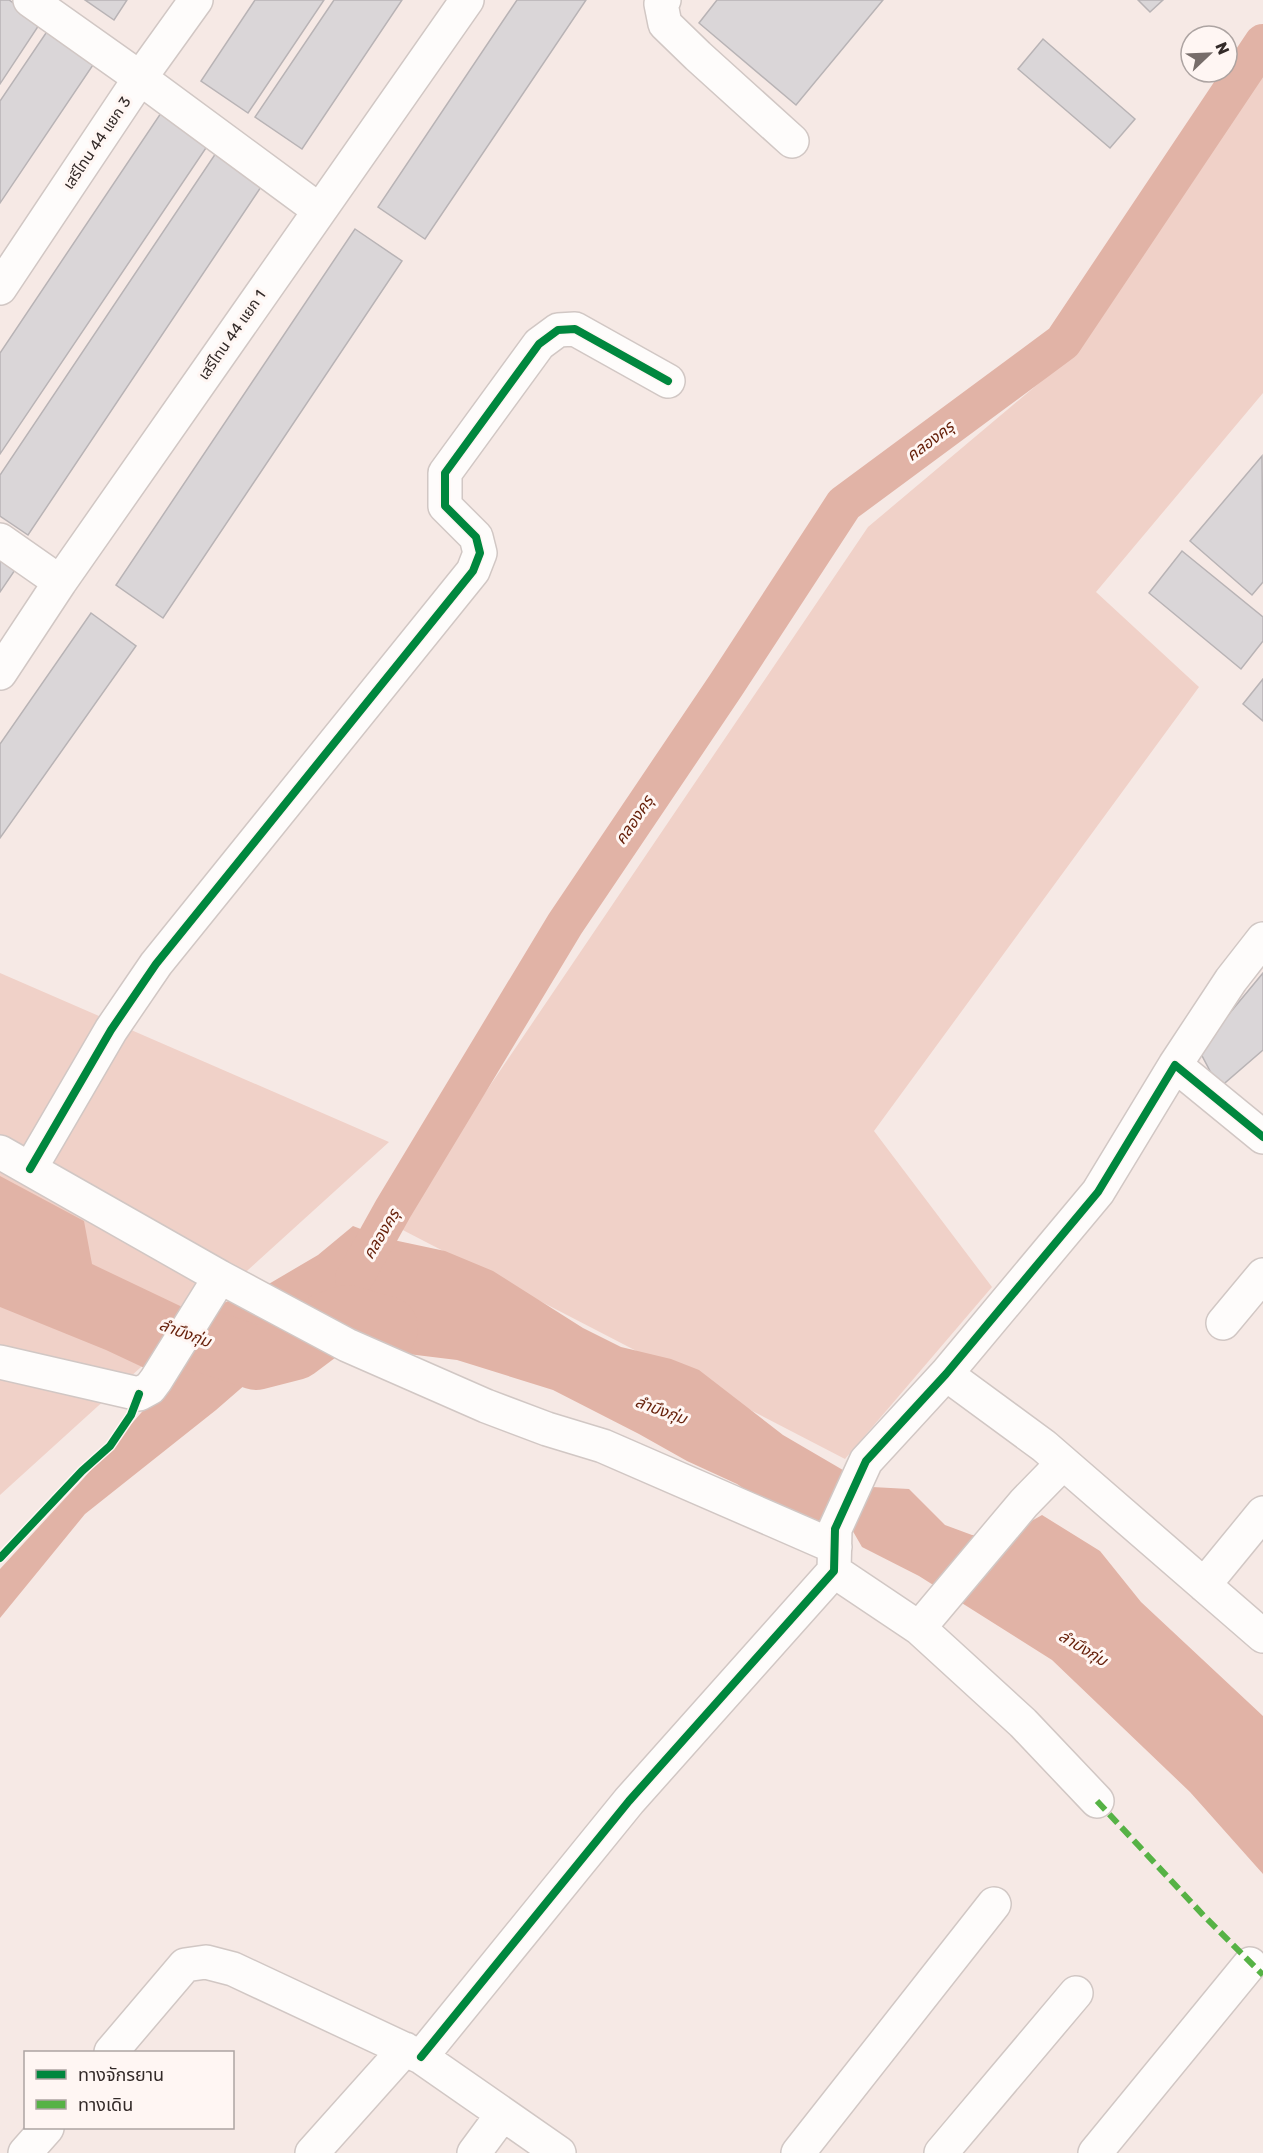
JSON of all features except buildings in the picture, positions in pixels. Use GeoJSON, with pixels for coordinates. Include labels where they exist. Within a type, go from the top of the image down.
{"type":"FeatureCollection","features":[{"type":"Feature","properties":{"kind":"street"},"geometry":{"type":"LineString","coordinates":[[30,0],[319,210]]}},
{"type":"Feature","properties":{"kind":"street","name":"เสรีไทน 44 แยก 3"},"geometry":{"type":"LineString","coordinates":[[0,288],[140,78],[196,0]]}},
{"type":"Feature","properties":{"kind":"street","name":"เสรีไทน 44 แยก 1"},"geometry":{"type":"LineString","coordinates":[[0,673],[60,582],[467,0]]}},
{"type":"Feature","properties":{"kind":"street"},"geometry":{"type":"LineString","coordinates":[[664,0],[662,4],[665,24],[792,141]]}},
{"type":"Feature","properties":{"kind":"street"},"geometry":{"type":"LineString","coordinates":[[30,1169],[111,1030],[156,964],[473,572],[480,553],[476,537],[445,506],[445,473],[539,344],[558,330],[575,329],[668,381]]}},
{"type":"Feature","properties":{"kind":"street"},"geometry":{"type":"LineString","coordinates":[[0,540],[60,582]]}},
{"type":"Feature","properties":{"kind":"street"},"geometry":{"type":"LineString","coordinates":[[312,2153],[413,2053],[629,1801],[835,1549],[860,1472],[866,1461],[946,1374],[1098,1192],[1175,1065],[1231,980],[1263,939]]}},
{"type":"Feature","properties":{"kind":"street"},"geometry":{"type":"LineString","coordinates":[[1175,1065],[1263,1137]]}},
{"type":"Feature","properties":{"kind":"street"},"geometry":{"type":"LineString","coordinates":[[0,1152],[220,1285],[347,1345],[486,1406],[547,1429],[603,1446],[835,1549],[1023,1723],[1097,1801]]}},
{"type":"Feature","properties":{"kind":"street"},"geometry":{"type":"LineString","coordinates":[[1222,1323],[1263,1275]]}},
{"type":"Feature","properties":{"kind":"street"},"geometry":{"type":"LineString","coordinates":[[0,1362],[136,1394],[150,1388],[220,1285]]}},
{"type":"Feature","properties":{"kind":"street"},"geometry":{"type":"LineString","coordinates":[[946,1374],[1044,1446],[1263,1636]]}},
{"type":"Feature","properties":{"kind":"street"},"geometry":{"type":"LineString","coordinates":[[919,1628],[1024,1503],[1063,1463]]}},
{"type":"Feature","properties":{"kind":"street"},"geometry":{"type":"LineString","coordinates":[[1204,1585],[1263,1512]]}},
{"type":"Feature","properties":{"kind":"street"},"geometry":{"type":"LineString","coordinates":[[798,2153],[994,1904]]}},
{"type":"Feature","properties":{"kind":"street"},"geometry":{"type":"LineString","coordinates":[[112,2051],[185,1965],[206,1962],[233,1969],[413,2053],[559,2153]]}},
{"type":"Feature","properties":{"kind":"street"},"geometry":{"type":"LineString","coordinates":[[1095,2153],[1250,1964]]}},
{"type":"Feature","properties":{"kind":"street"},"geometry":{"type":"LineString","coordinates":[[941,2153],[1076,1993]]}},
{"type":"Feature","properties":{"kind":"street"},"geometry":{"type":"LineString","coordinates":[[474,2153],[502,2115]]}},
{"type":"Feature","properties":{"kind":"street"},"geometry":{"type":"LineString","coordinates":[[25,2153],[45,2129]]}},
{"type":"Feature","properties":{"kind":"shaded area"},"geometry":{"type":"Polygon","coordinates":[[[1263,69],[1263,393],[1096,592],[1199,687],[874,1131],[992,1287],[845,1459],[395,1226],[868,527],[1076,352],[1263,69]]]}},
{"type":"Feature","properties":{"kind":"shaded area"},"geometry":{"type":"Polygon","coordinates":[[[0,973],[389,1142],[0,1495],[0,973]]]}},
{"type":"Feature","properties":{"kind":"water"},"geometry":{"type":"Polygon","coordinates":[[[0,1176],[84,1221],[92,1264],[197,1314],[267,1285],[318,1255],[353,1226],[384,1238],[445,1251],[493,1271],[583,1328],[621,1347],[671,1359],[699,1370],[783,1435],[872,1487],[909,1489],[945,1525],[972,1535],[1005,1536],[1042,1515],[1100,1551],[1141,1602],[1263,1716],[1263,1874],[1190,1792],[1052,1660],[919,1576],[862,1547],[851,1528],[812,1536],[737,1484],[687,1461],[553,1390],[457,1360],[408,1354],[327,1317],[300,1337],[216,1410],[85,1514],[0,1618],[0,1569],[170,1380],[106,1350],[0,1307],[0,1176]]]}},
{"type":"Feature","properties":{"kind":"waterway","name":"คลองครุ"},"geometry":{"type":"LineString","coordinates":[[354,1279],[393,1209],[565,924],[726,685],[844,504],[1063,342],[1263,43]]}},
{"type":"Feature","properties":{"kind":"waterway","name":"ลำบึงกุ่ม"},"geometry":{"type":"LineString","coordinates":[[197,1338],[256,1358],[295,1348],[327,1324],[347,1317],[386,1328]]}},
{"type":"Feature","properties":{"kind":"marked path"},"geometry":{"type":"LineString","coordinates":[[1097,1801],[1205,1917],[1263,1975]]}},
{"type":"Feature","properties":{"kind":"cycle path"},"geometry":{"type":"LineString","coordinates":[[30,1169],[111,1030],[156,964],[473,571],[480,553],[476,537],[445,506],[445,473],[539,344],[558,330],[575,329],[668,381]]}},
{"type":"Feature","properties":{"kind":"cycle path"},"geometry":{"type":"LineString","coordinates":[[421,2057],[629,1801],[834,1571],[835,1529],[866,1461],[946,1374],[1098,1192],[1175,1065],[1263,1137]]}},
{"type":"Feature","properties":{"kind":"cycle path"},"geometry":{"type":"LineString","coordinates":[[0,1558],[82,1471],[110,1446],[131,1415],[139,1394]]}}]}
